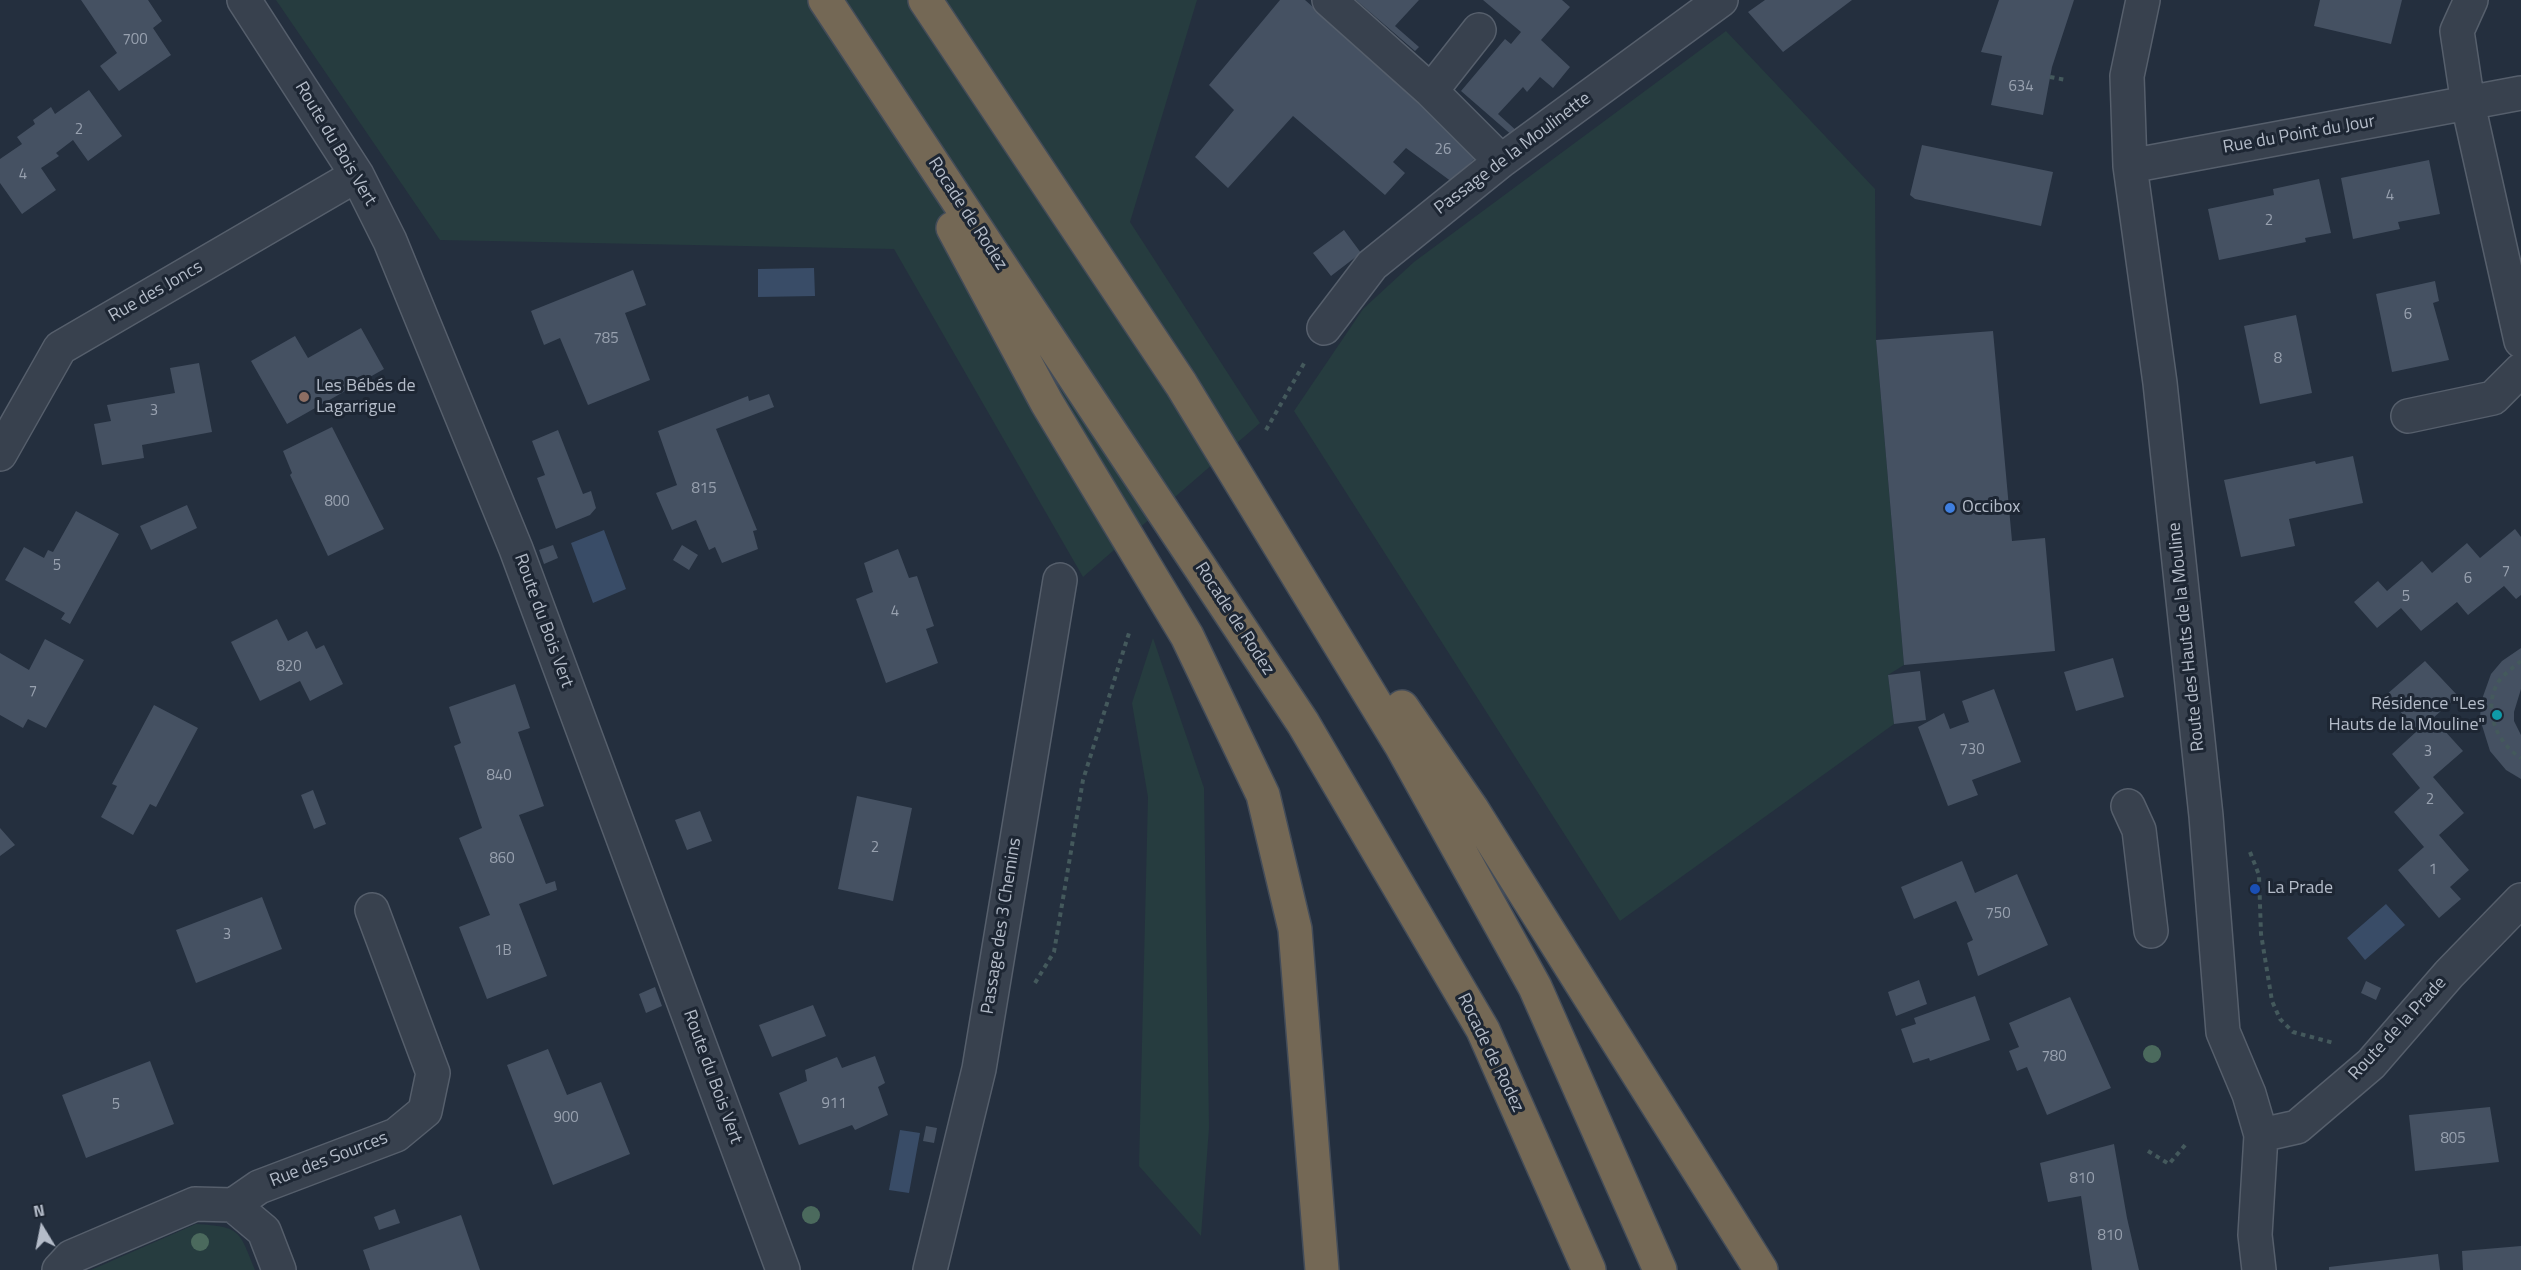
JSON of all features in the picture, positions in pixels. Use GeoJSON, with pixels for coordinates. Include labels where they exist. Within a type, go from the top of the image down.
{"type":"FeatureCollection","features":[{"type":"Feature","properties":{"kind":"highway","name":"Rocade de Rodez"},"geometry":{"type":"LineString","coordinates":[[825,0],[1303,723],[1483,1030],[1588,1270]]}},
{"type":"Feature","properties":{"kind":"highway"},"geometry":{"type":"LineString","coordinates":[[925,0],[1181,384],[1472,809],[1761,1270]]}},
{"type":"Feature","properties":{"kind":"highway"},"geometry":{"type":"LineString","coordinates":[[858,49],[1047,403],[1187,636],[1263,795],[1295,929],[1322,1270]]}},
{"type":"Feature","properties":{"kind":"highway"},"geometry":{"type":"LineString","coordinates":[[1181,384],[1402,747],[1535,987],[1660,1270]]}},
{"type":"Feature","properties":{"kind":"street","name":"Route du Bois Vert"},"geometry":{"type":"LineString","coordinates":[[244,0],[357,175],[390,241],[516,549],[783,1270]]}},
{"type":"Feature","properties":{"kind":"street"},"geometry":{"type":"LineString","coordinates":[[1329,0],[1431,91],[1501,161]]}},
{"type":"Feature","properties":{"kind":"street","name":"Passage de la Moulinette"},"geometry":{"type":"LineString","coordinates":[[1324,328],[1372,265],[1501,161],[1721,0]]}},
{"type":"Feature","properties":{"kind":"street","name":"Route des Hauts de la Mouline"},"geometry":{"type":"LineString","coordinates":[[2143,0],[2127,76],[2130,166],[2162,407],[2206,816],[2223,1032],[2249,1094],[2261,1135],[2255,1235],[2259,1270]]}},
{"type":"Feature","properties":{"kind":"street"},"geometry":{"type":"LineString","coordinates":[[2471,0],[2457,31],[2468,104],[2521,341]]}},
{"type":"Feature","properties":{"kind":"street"},"geometry":{"type":"LineString","coordinates":[[1431,91],[1479,30]]}},
{"type":"Feature","properties":{"kind":"street","name":"Rue du Point du Jour"},"geometry":{"type":"LineString","coordinates":[[2130,166],[2521,93]]}},
{"type":"Feature","properties":{"kind":"street","name":"Rue des Joncs"},"geometry":{"type":"LineString","coordinates":[[0,454],[60,348],[357,175]]}},
{"type":"Feature","properties":{"kind":"street"},"geometry":{"type":"LineString","coordinates":[[2408,416],[2493,398],[2521,370]]}},
{"type":"Feature","properties":{"kind":"street","name":"Passage des 3 Chemins"},"geometry":{"type":"LineString","coordinates":[[930,1270],[979,1069],[1060,580]]}},
{"type":"Feature","properties":{"kind":"street"},"geometry":{"type":"LineString","coordinates":[[2127,806],[2139,830],[2151,931]]}},
{"type":"Feature","properties":{"kind":"street","name":"Route de la Prade"},"geometry":{"type":"LineString","coordinates":[[2261,1135],[2297,1127],[2371,1064],[2449,974],[2521,900]]}},
{"type":"Feature","properties":{"kind":"street","name":"Rue des Sources"},"geometry":{"type":"LineString","coordinates":[[233,1205],[259,1187],[396,1135],[425,1111],[433,1073],[372,910]]}},
{"type":"Feature","properties":{"kind":"street"},"geometry":{"type":"LineString","coordinates":[[59,1270],[71,1257],[195,1204],[233,1205],[264,1231],[279,1270]]}},
{"type":"Feature","properties":{"kind":"path"},"geometry":{"type":"LineString","coordinates":[[2050,77],[2066,80]]}},
{"type":"Feature","properties":{"kind":"path"},"geometry":{"type":"LineString","coordinates":[[1266,430],[1324,328]]}},
{"type":"Feature","properties":{"kind":"path"},"geometry":{"type":"LineString","coordinates":[[1029,991],[1054,952],[1083,780],[1129,633]]}},
{"type":"Feature","properties":{"kind":"path"},"geometry":{"type":"LineString","coordinates":[[2521,661],[2497,683],[2490,715],[2507,749],[2521,758]]}},
{"type":"Feature","properties":{"kind":"path"},"geometry":{"type":"LineString","coordinates":[[2247,845],[2259,875],[2261,934],[2272,1001],[2280,1019],[2293,1032],[2342,1045],[2371,1064]]}},
{"type":"Feature","properties":{"kind":"path"},"geometry":{"type":"LineString","coordinates":[[2148,1151],[2169,1164],[2186,1144]]}},
{"type":"Feature","properties":{"kind":"green space"},"geometry":{"type":"Polygon","coordinates":[[[276,0],[1197,0],[1130,222],[1260,423],[1083,577],[894,249],[440,240],[276,0]]]}},
{"type":"Feature","properties":{"kind":"green space"},"geometry":{"type":"Polygon","coordinates":[[[1726,31],[1875,189],[1876,340],[1904,665],[1888,675],[1894,724],[1620,921],[1294,411],[1363,309],[1414,262],[1726,31]]]}},
{"type":"Feature","properties":{"kind":"green space"},"geometry":{"type":"Polygon","coordinates":[[[1153,638],[1204,788],[1209,1128],[1201,1236],[1139,1166],[1148,797],[1132,703],[1153,638]]]}},
{"type":"Feature","properties":{"kind":"green space"},"geometry":{"type":"Polygon","coordinates":[[[196,1224],[222,1227],[236,1233],[245,1246],[255,1270],[91,1270],[196,1224]]]}},
{"type":"Feature","properties":{"kind":"water"},"geometry":{"type":"Polygon","coordinates":[[[814,268],[815,296],[758,297],[758,269],[814,268]]]}},
{"type":"Feature","properties":{"kind":"water"},"geometry":{"type":"Polygon","coordinates":[[[604,530],[626,589],[593,603],[571,543],[604,530]]]}},
{"type":"Feature","properties":{"kind":"water"},"geometry":{"type":"Polygon","coordinates":[[[2386,904],[2405,925],[2365,960],[2347,938],[2386,904]]]}},
{"type":"Feature","properties":{"kind":"water"},"geometry":{"type":"Polygon","coordinates":[[[900,1130],[920,1133],[909,1193],[889,1190],[900,1130]]]}},
{"type":"Feature","properties":{"kind":"building"},"geometry":{"type":"Polygon","coordinates":[[[81,0],[148,0],[162,21],[153,28],[171,55],[119,91],[100,66],[117,53],[81,0]]]}},
{"type":"Feature","properties":{"kind":"building"},"geometry":{"type":"Polygon","coordinates":[[[1280,0],[1305,0],[1480,153],[1452,182],[1406,148],[1393,162],[1405,173],[1385,195],[1293,116],[1228,188],[1195,157],[1234,110],[1209,85],[1280,0]]]}},
{"type":"Feature","properties":{"kind":"building"},"geometry":{"type":"Polygon","coordinates":[[[1356,0],[1419,0],[1395,26],[1419,47],[1415,51],[1356,0]]]}},
{"type":"Feature","properties":{"kind":"building"},"geometry":{"type":"Polygon","coordinates":[[[1483,0],[1562,0],[1570,7],[1541,40],[1570,67],[1553,88],[1540,77],[1527,92],[1523,87],[1498,114],[1519,133],[1514,137],[1461,91],[1505,39],[1511,44],[1521,32],[1483,0]]]}},
{"type":"Feature","properties":{"kind":"building"},"geometry":{"type":"Polygon","coordinates":[[[1765,0],[1852,0],[1783,52],[1748,12],[1765,0]]]}},
{"type":"Feature","properties":{"kind":"building"},"geometry":{"type":"Polygon","coordinates":[[[1999,0],[2074,0],[2052,67],[2043,115],[1991,105],[2002,56],[1981,52],[1999,0]]]}},
{"type":"Feature","properties":{"kind":"building"},"geometry":{"type":"Polygon","coordinates":[[[2320,0],[2402,0],[2391,44],[2314,26],[2320,0]]]}},
{"type":"Feature","properties":{"kind":"building"},"geometry":{"type":"Polygon","coordinates":[[[89,90],[122,136],[88,161],[73,140],[56,153],[59,156],[41,168],[56,190],[22,214],[0,183],[0,159],[22,144],[17,137],[35,124],[33,120],[51,107],[55,114],[89,90]]]}},
{"type":"Feature","properties":{"kind":"building"},"geometry":{"type":"Polygon","coordinates":[[[1922,145],[2053,172],[2041,226],[1915,199],[1910,195],[1922,145]]]}},
{"type":"Feature","properties":{"kind":"building"},"geometry":{"type":"Polygon","coordinates":[[[2429,160],[2440,214],[2398,222],[2400,229],[2353,239],[2341,178],[2429,160]]]}},
{"type":"Feature","properties":{"kind":"building"},"geometry":{"type":"Polygon","coordinates":[[[2319,179],[2331,233],[2305,238],[2306,242],[2219,260],[2208,209],[2274,195],[2273,189],[2319,179]]]}},
{"type":"Feature","properties":{"kind":"building"},"geometry":{"type":"Polygon","coordinates":[[[1344,230],[1361,253],[1331,276],[1313,253],[1344,230]]]}},
{"type":"Feature","properties":{"kind":"building"},"geometry":{"type":"Polygon","coordinates":[[[633,270],[646,305],[625,313],[650,380],[588,405],[560,338],[544,345],[531,311],[633,270]]]}},
{"type":"Feature","properties":{"kind":"building"},"geometry":{"type":"Polygon","coordinates":[[[2435,281],[2439,301],[2433,303],[2449,360],[2392,372],[2376,294],[2435,281]]]}},
{"type":"Feature","properties":{"kind":"building"},"geometry":{"type":"Polygon","coordinates":[[[2296,315],[2312,393],[2260,404],[2244,326],[2296,315]]]}},
{"type":"Feature","properties":{"kind":"building","name":"Les Bébés de Lagarrigue"},"geometry":{"type":"Polygon","coordinates":[[[361,328],[384,369],[287,424],[251,361],[295,336],[308,358],[361,328]]]}},
{"type":"Feature","properties":{"kind":"building","name":"Occibox"},"geometry":{"type":"Polygon","coordinates":[[[1993,331],[2012,541],[2045,538],[2055,651],[1904,665],[1876,340],[1993,331]]]}},
{"type":"Feature","properties":{"kind":"building"},"geometry":{"type":"Polygon","coordinates":[[[199,363],[212,432],[142,445],[144,458],[102,465],[94,424],[111,421],[107,405],[175,393],[170,368],[199,363]]]}},
{"type":"Feature","properties":{"kind":"building"},"geometry":{"type":"Polygon","coordinates":[[[769,394],[774,407],[716,429],[757,530],[753,531],[758,549],[722,563],[715,547],[709,550],[696,520],[672,530],[656,493],[677,485],[658,431],[748,396],[749,401],[769,394]]]}},
{"type":"Feature","properties":{"kind":"building"},"geometry":{"type":"Polygon","coordinates":[[[332,427],[384,529],[328,556],[290,475],[292,473],[283,451],[332,427]]]}},
{"type":"Feature","properties":{"kind":"building"},"geometry":{"type":"Polygon","coordinates":[[[558,430],[583,494],[591,491],[596,508],[590,515],[556,529],[537,478],[545,475],[532,441],[558,430]]]}},
{"type":"Feature","properties":{"kind":"building"},"geometry":{"type":"Polygon","coordinates":[[[2353,456],[2363,503],[2289,519],[2295,546],[2241,557],[2224,480],[2315,461],[2316,464],[2353,456]]]}},
{"type":"Feature","properties":{"kind":"building"},"geometry":{"type":"Polygon","coordinates":[[[187,505],[197,528],[151,550],[140,526],[187,505]]]}},
{"type":"Feature","properties":{"kind":"building"},"geometry":{"type":"Polygon","coordinates":[[[76,511],[119,534],[70,624],[61,619],[65,613],[5,580],[24,547],[44,558],[48,550],[53,552],[76,511]]]}},
{"type":"Feature","properties":{"kind":"building"},"geometry":{"type":"Polygon","coordinates":[[[2515,529],[2521,537],[2521,595],[2516,599],[2504,586],[2468,615],[2457,602],[2421,631],[2401,608],[2377,628],[2354,602],[2378,581],[2387,591],[2422,561],[2432,573],[2467,543],[2480,558],[2515,529]]]}},
{"type":"Feature","properties":{"kind":"building"},"geometry":{"type":"Polygon","coordinates":[[[553,545],[558,558],[544,564],[539,550],[553,545]]]}},
{"type":"Feature","properties":{"kind":"building"},"geometry":{"type":"Polygon","coordinates":[[[682,545],[698,555],[689,570],[673,560],[682,545]]]}},
{"type":"Feature","properties":{"kind":"building"},"geometry":{"type":"Polygon","coordinates":[[[898,549],[909,578],[917,576],[934,626],[926,629],[938,663],[886,683],[856,599],[873,592],[864,563],[898,549]]]}},
{"type":"Feature","properties":{"kind":"building"},"geometry":{"type":"Polygon","coordinates":[[[277,619],[288,641],[307,631],[316,649],[324,645],[343,684],[310,701],[300,681],[260,701],[231,642],[277,619]]]}},
{"type":"Feature","properties":{"kind":"building"},"geometry":{"type":"Polygon","coordinates":[[[45,639],[84,660],[46,728],[28,719],[23,728],[0,715],[0,653],[29,670],[45,639]]]}},
{"type":"Feature","properties":{"kind":"building","name":"Résidence \"Les Hauts de la Mouline\""},"geometry":{"type":"Polygon","coordinates":[[[2521,648],[2521,689],[2514,712],[2514,721],[2521,735],[2521,779],[2506,770],[2490,751],[2480,719],[2481,702],[2491,674],[2502,661],[2521,648]]]}},
{"type":"Feature","properties":{"kind":"building"},"geometry":{"type":"Polygon","coordinates":[[[2113,658],[2124,697],[2076,711],[2064,672],[2113,658]]]}},
{"type":"Feature","properties":{"kind":"building"},"geometry":{"type":"Polygon","coordinates":[[[2425,661],[2458,696],[2433,718],[2463,751],[2433,777],[2464,813],[2439,835],[2469,870],[2450,887],[2461,899],[2439,918],[2398,870],[2424,847],[2394,812],[2420,788],[2392,754],[2417,731],[2386,695],[2425,661]]]}},
{"type":"Feature","properties":{"kind":"building"},"geometry":{"type":"Polygon","coordinates":[[[1920,671],[1926,720],[1894,724],[1888,675],[1920,671]]]}},
{"type":"Feature","properties":{"kind":"building"},"geometry":{"type":"Polygon","coordinates":[[[515,684],[530,728],[518,732],[544,806],[519,815],[546,884],[555,881],[557,890],[519,904],[547,976],[487,999],[459,927],[490,915],[459,838],[482,828],[454,746],[461,743],[449,707],[515,684]]]}},
{"type":"Feature","properties":{"kind":"building"},"geometry":{"type":"Polygon","coordinates":[[[1994,689],[2021,762],[1972,780],[1978,795],[1948,806],[1918,727],[1944,713],[1950,729],[1969,722],[1962,701],[1994,689]]]}},
{"type":"Feature","properties":{"kind":"building"},"geometry":{"type":"Polygon","coordinates":[[[154,705],[198,728],[156,807],[150,804],[133,835],[101,817],[117,786],[112,784],[154,705]]]}},
{"type":"Feature","properties":{"kind":"building"},"geometry":{"type":"Polygon","coordinates":[[[313,790],[326,824],[314,829],[301,795],[313,790]]]}},
{"type":"Feature","properties":{"kind":"building"},"geometry":{"type":"Polygon","coordinates":[[[857,796],[912,808],[893,901],[838,889],[857,796]]]}},
{"type":"Feature","properties":{"kind":"building"},"geometry":{"type":"Polygon","coordinates":[[[700,811],[712,841],[687,850],[675,820],[700,811]]]}},
{"type":"Feature","properties":{"kind":"building"},"geometry":{"type":"Polygon","coordinates":[[[0,828],[15,845],[0,856],[0,828]]]}},
{"type":"Feature","properties":{"kind":"building"},"geometry":{"type":"Polygon","coordinates":[[[1962,861],[1975,893],[2017,874],[2048,945],[1978,976],[1967,943],[1973,940],[1956,901],[1914,919],[1901,887],[1962,861]]]}},
{"type":"Feature","properties":{"kind":"building"},"geometry":{"type":"Polygon","coordinates":[[[262,897],[282,949],[196,983],[176,930],[262,897]]]}},
{"type":"Feature","properties":{"kind":"building"},"geometry":{"type":"Polygon","coordinates":[[[1919,980],[1927,1004],[1896,1016],[1888,992],[1919,980]]]}},
{"type":"Feature","properties":{"kind":"building"},"geometry":{"type":"Polygon","coordinates":[[[2366,981],[2381,988],[2376,1000],[2361,993],[2366,981]]]}},
{"type":"Feature","properties":{"kind":"building"},"geometry":{"type":"Polygon","coordinates":[[[655,987],[662,1006],[646,1013],[639,994],[655,987]]]}},
{"type":"Feature","properties":{"kind":"building"},"geometry":{"type":"Polygon","coordinates":[[[1975,996],[1990,1040],[1930,1061],[1929,1058],[1913,1063],[1901,1029],[1916,1024],[1914,1018],[1975,996]]]}},
{"type":"Feature","properties":{"kind":"building"},"geometry":{"type":"Polygon","coordinates":[[[2070,997],[2111,1088],[2047,1115],[2027,1067],[2017,1071],[2009,1051],[2019,1047],[2009,1023],[2070,997]]]}},
{"type":"Feature","properties":{"kind":"building"},"geometry":{"type":"Polygon","coordinates":[[[813,1005],[826,1036],[772,1057],[759,1025],[813,1005]]]}},
{"type":"Feature","properties":{"kind":"building"},"geometry":{"type":"Polygon","coordinates":[[[548,1049],[567,1095],[601,1082],[630,1154],[553,1185],[507,1065],[548,1049]]]}},
{"type":"Feature","properties":{"kind":"building"},"geometry":{"type":"Polygon","coordinates":[[[875,1056],[885,1083],[878,1087],[888,1115],[855,1130],[852,1125],[799,1145],[779,1093],[807,1081],[805,1070],[837,1057],[842,1068],[875,1056]]]}},
{"type":"Feature","properties":{"kind":"building"},"geometry":{"type":"Polygon","coordinates":[[[150,1061],[174,1124],[86,1158],[62,1095],[150,1061]]]}},
{"type":"Feature","properties":{"kind":"building"},"geometry":{"type":"Polygon","coordinates":[[[2490,1107],[2499,1162],[2415,1171],[2409,1115],[2490,1107]]]}},
{"type":"Feature","properties":{"kind":"building"},"geometry":{"type":"Polygon","coordinates":[[[926,1126],[937,1128],[934,1143],[923,1141],[926,1126]]]}},
{"type":"Feature","properties":{"kind":"building"},"geometry":{"type":"Polygon","coordinates":[[[2114,1144],[2139,1270],[2092,1270],[2081,1196],[2048,1202],[2040,1163],[2114,1144]]]}},
{"type":"Feature","properties":{"kind":"building"},"geometry":{"type":"Polygon","coordinates":[[[395,1209],[400,1223],[379,1230],[374,1217],[395,1209]]]}},
{"type":"Feature","properties":{"kind":"building"},"geometry":{"type":"Polygon","coordinates":[[[461,1215],[480,1270],[370,1270],[363,1250],[461,1215]]]}},
{"type":"Feature","properties":{"kind":"building"},"geometry":{"type":"Polygon","coordinates":[[[2521,1246],[2521,1270],[2463,1270],[2462,1251],[2521,1246]]]}},
{"type":"Feature","properties":{"kind":"building"},"geometry":{"type":"Polygon","coordinates":[[[2438,1254],[2440,1270],[2329,1270],[2329,1267],[2438,1254]]]}},
{"type":"Feature","properties":{"kind":"place","name":"Les Bébés de Lagarrigue"},"geometry":{"type":"Point","coordinates":[304,397]}},
{"type":"Feature","properties":{"kind":"place","name":"Occibox"},"geometry":{"type":"Point","coordinates":[1950,508]}},
{"type":"Feature","properties":{"kind":"place","name":"Résidence \"Les Hauts de la Mouline\""},"geometry":{"type":"Point","coordinates":[2497,715]}},
{"type":"Feature","properties":{"kind":"place","name":"La Prade"},"geometry":{"type":"Point","coordinates":[2255,889]}}]}
